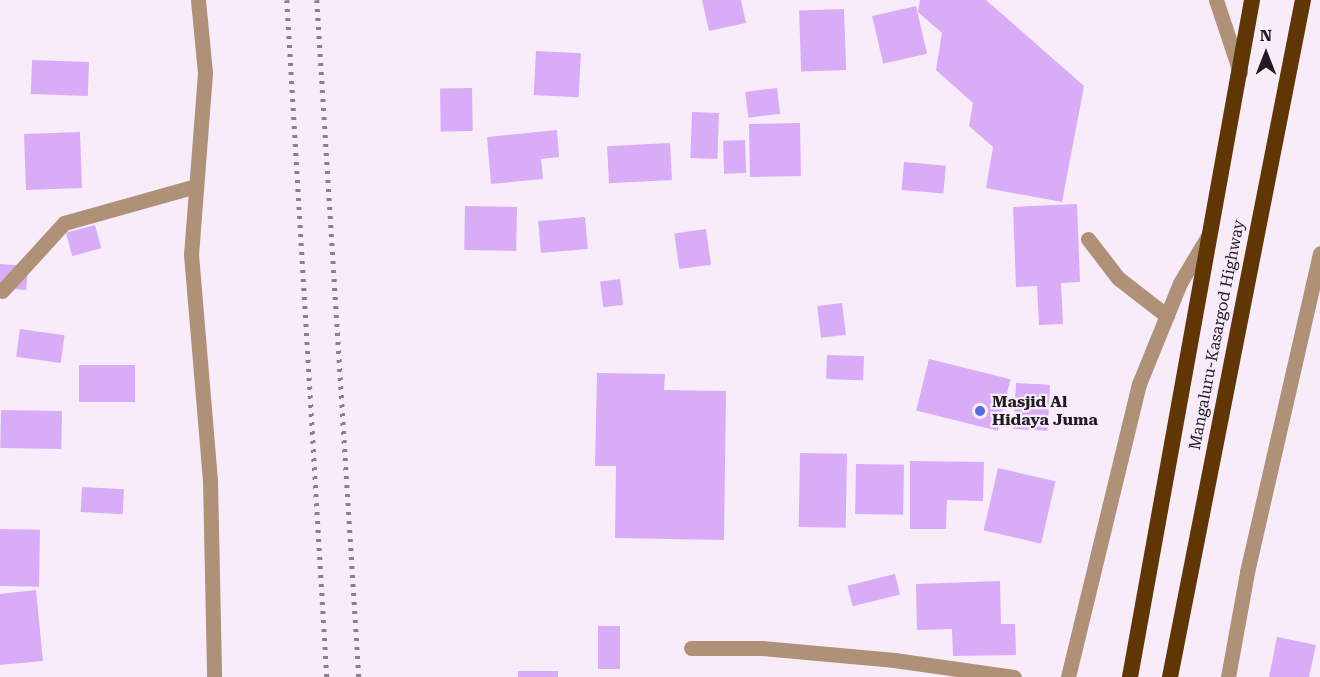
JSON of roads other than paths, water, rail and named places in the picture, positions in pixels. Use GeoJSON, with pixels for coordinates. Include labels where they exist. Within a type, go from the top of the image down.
{"type":"FeatureCollection","features":[{"type":"Feature","properties":{"kind":"highway","name":"Mangaluru-Kasargod Highway"},"geometry":{"type":"LineString","coordinates":[[1130,677],[1180,411],[1252,0]]}},
{"type":"Feature","properties":{"kind":"highway","name":"Mangaluru-Kasargod Highway"},"geometry":{"type":"LineString","coordinates":[[1170,677],[1217,422],[1303,0]]}},
{"type":"Feature","properties":{"kind":"street"},"geometry":{"type":"LineString","coordinates":[[198,0],[205,73],[191,254],[210,480],[214,677]]}},
{"type":"Feature","properties":{"kind":"street"},"geometry":{"type":"LineString","coordinates":[[1216,0],[1240,72]]}},
{"type":"Feature","properties":{"kind":"street"},"geometry":{"type":"LineString","coordinates":[[2,291],[64,223],[196,186]]}},
{"type":"Feature","properties":{"kind":"street"},"geometry":{"type":"LineString","coordinates":[[1068,677],[1139,384],[1180,284],[1212,230]]}},
{"type":"Feature","properties":{"kind":"street"},"geometry":{"type":"LineString","coordinates":[[1088,239],[1118,278],[1167,316]]}},
{"type":"Feature","properties":{"kind":"street"},"geometry":{"type":"LineString","coordinates":[[1228,677],[1247,572],[1320,253]]}},
{"type":"Feature","properties":{"kind":"street"},"geometry":{"type":"LineString","coordinates":[[691,648],[762,648],[1014,677]]}},
{"type":"Feature","properties":{"kind":"railway"},"geometry":{"type":"LineString","coordinates":[[287,0],[327,677]]}},
{"type":"Feature","properties":{"kind":"railway"},"geometry":{"type":"LineString","coordinates":[[317,0],[359,677]]}},
{"type":"Feature","properties":{"kind":"place","name":"Masjid Al Hidaya Juma"},"geometry":{"type":"Point","coordinates":[980,411]}}]}
